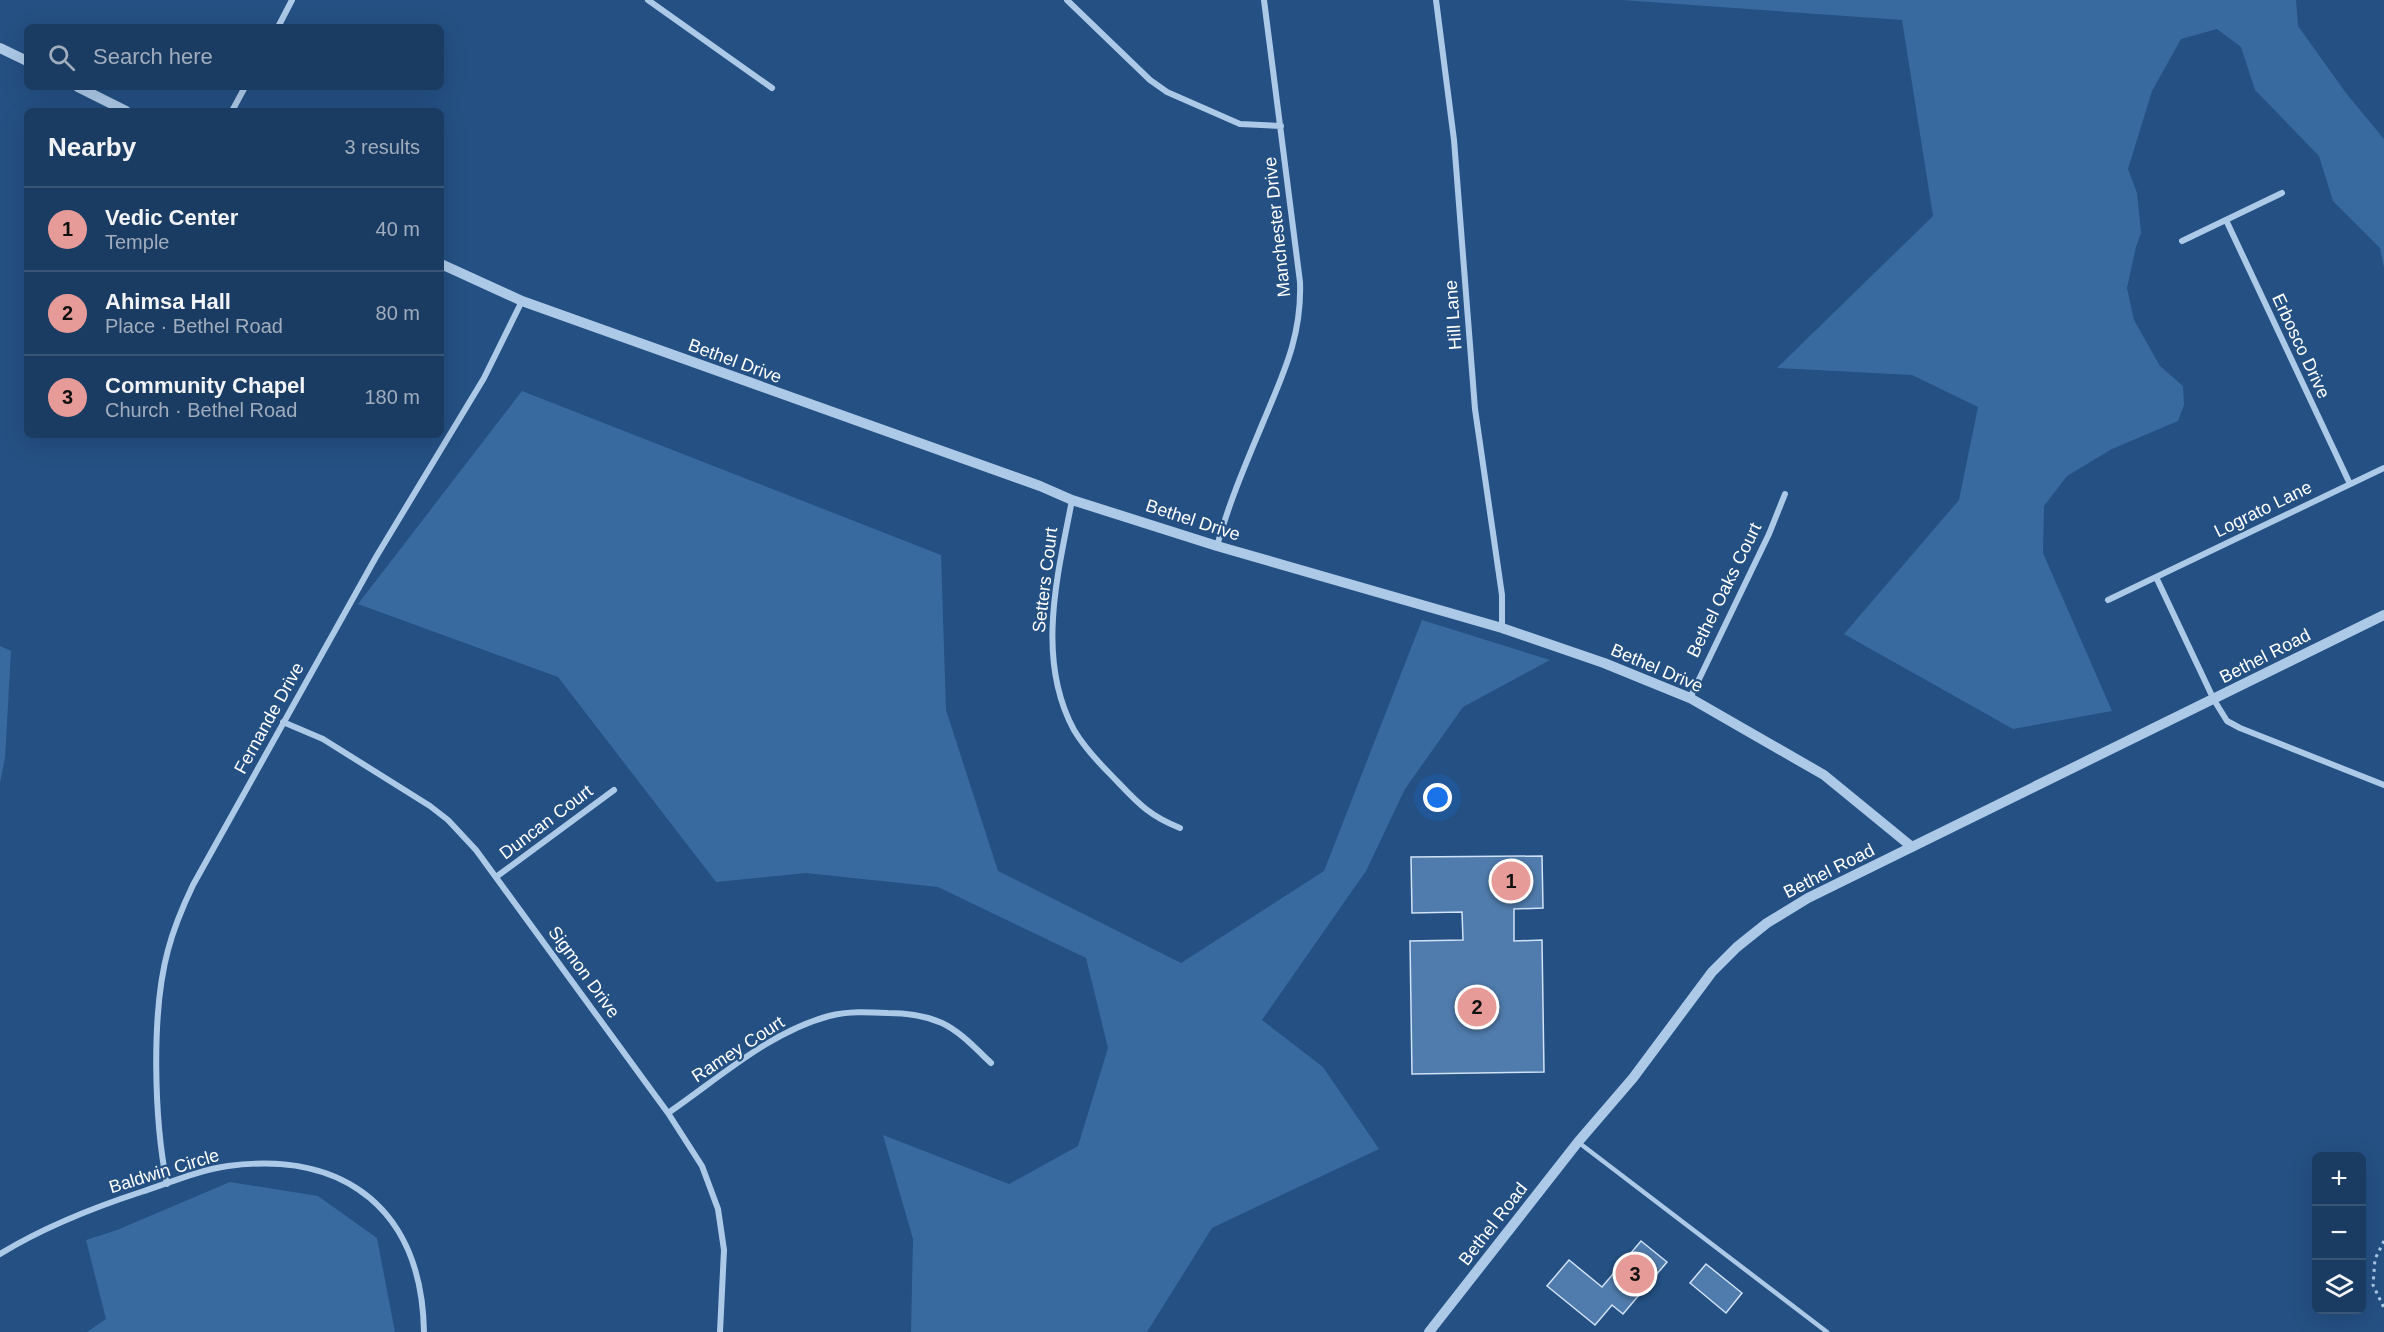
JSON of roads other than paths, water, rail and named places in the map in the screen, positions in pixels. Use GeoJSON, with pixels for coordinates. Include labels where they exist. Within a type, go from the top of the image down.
{"type":"FeatureCollection","features":[{"type":"Feature","properties":{"kind":"street"},"geometry":{"type":"LineString","coordinates":[[280,24],[292,0]]}},
{"type":"Feature","properties":{"kind":"street"},"geometry":{"type":"LineString","coordinates":[[648,0],[772,88]]}},
{"type":"Feature","properties":{"kind":"street"},"geometry":{"type":"LineString","coordinates":[[1067,0],[1150,80],[1167,92],[1240,124],[1281,126]]}},
{"type":"Feature","properties":{"kind":"street","name":"Manchester Drive"},"geometry":{"type":"LineString","coordinates":[[1217,546],[1228,507],[1290,357],[1299,324],[1300,282],[1264,0]]}},
{"type":"Feature","properties":{"kind":"street","name":"Hill Lane"},"geometry":{"type":"LineString","coordinates":[[1436,0],[1454,140],[1475,409],[1502,595],[1502,628]]}},
{"type":"Feature","properties":{"kind":"street"},"geometry":{"type":"LineString","coordinates":[[0,48],[24,60]]}},
{"type":"Feature","properties":{"kind":"street"},"geometry":{"type":"LineString","coordinates":[[84,90],[120,108]]}},
{"type":"Feature","properties":{"kind":"street"},"geometry":{"type":"LineString","coordinates":[[234,108],[243,90]]}},
{"type":"Feature","properties":{"kind":"street"},"geometry":{"type":"LineString","coordinates":[[2182,241],[2282,193]]}},
{"type":"Feature","properties":{"kind":"street","name":"Erbosco Drive"},"geometry":{"type":"LineString","coordinates":[[2226,220],[2350,484]]}},
{"type":"Feature","properties":{"kind":"street","name":"Bethel Drive"},"geometry":{"type":"LineString","coordinates":[[444,265],[522,301],[1040,486],[1072,500],[1217,546],[1502,628],[1604,663],[1690,698],[1824,776],[1912,847]]}},
{"type":"Feature","properties":{"kind":"street","name":"Fernande Drive"},"geometry":{"type":"LineString","coordinates":[[167,1184],[159,1137],[157,1053],[160,993],[168,951],[178,917],[193,885],[376,557],[484,378],[522,301]]}},
{"type":"Feature","properties":{"kind":"street","name":"Lograto Lane"},"geometry":{"type":"LineString","coordinates":[[2108,600],[2384,468]]}},
{"type":"Feature","properties":{"kind":"street","name":"Bethel Oaks Court"},"geometry":{"type":"LineString","coordinates":[[1690,698],[1769,534],[1785,494]]}},
{"type":"Feature","properties":{"kind":"street","name":"Setters Court"},"geometry":{"type":"LineString","coordinates":[[1072,500],[1056,583],[1052,623],[1054,663],[1065,708],[1074,730],[1091,754],[1141,807],[1159,820],[1180,828]]}},
{"type":"Feature","properties":{"kind":"street"},"geometry":{"type":"LineString","coordinates":[[2156,577],[2214,700],[2227,721],[2240,729],[2384,785]]}},
{"type":"Feature","properties":{"kind":"street","name":"Bethel Road"},"geometry":{"type":"LineString","coordinates":[[1429,1332],[1578,1142],[1633,1078],[1713,972],[1737,947],[1767,923],[1808,898],[2384,615]]}},
{"type":"Feature","properties":{"kind":"street","name":"Sigmon Drive"},"geometry":{"type":"LineString","coordinates":[[283,722],[323,739],[430,806],[448,820],[476,850],[669,1113],[702,1166],[718,1209],[724,1250],[720,1332]]}},
{"type":"Feature","properties":{"kind":"street","name":"Duncan Court"},"geometry":{"type":"LineString","coordinates":[[496,877],[614,790]]}},
{"type":"Feature","properties":{"kind":"street","name":"Ramey Court"},"geometry":{"type":"LineString","coordinates":[[669,1113],[779,1038],[799,1027],[829,1016],[847,1013],[921,1015],[942,1023],[961,1035],[991,1063]]}},
{"type":"Feature","properties":{"kind":"street","name":"Baldwin Circle"},"geometry":{"type":"LineString","coordinates":[[0,1254],[68,1219],[212,1169],[257,1163],[290,1165],[319,1171],[354,1185],[373,1199],[390,1218],[407,1246],[418,1278],[424,1306],[424,1332]]}},
{"type":"Feature","properties":{"kind":"lane"},"geometry":{"type":"LineString","coordinates":[[1578,1142],[1827,1332]]}},
{"type":"Feature","properties":{"kind":"place","name":"Vedic Center"},"geometry":{"type":"Point","coordinates":[1511,881]}},
{"type":"Feature","properties":{"kind":"place","name":"Ahimsa Hall"},"geometry":{"type":"Point","coordinates":[1477,1007]}},
{"type":"Feature","properties":{"kind":"place","name":"Community Chapel"},"geometry":{"type":"Point","coordinates":[1635,1274]}}]}
